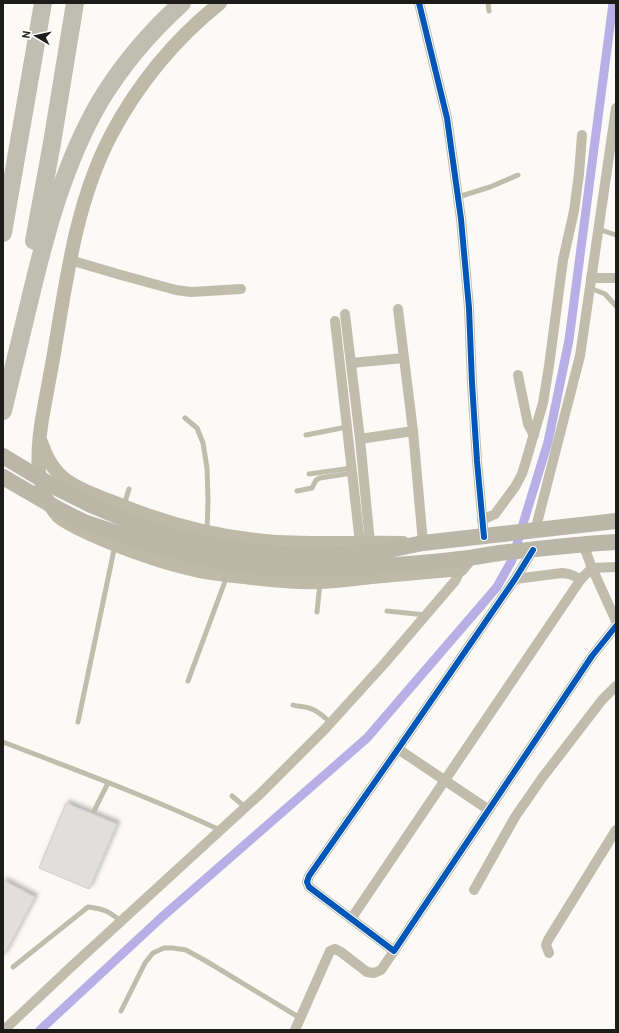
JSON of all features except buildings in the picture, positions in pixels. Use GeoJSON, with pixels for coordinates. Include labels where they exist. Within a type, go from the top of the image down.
{"type":"FeatureCollection","features":[{"type":"Feature","properties":{"kind":"highway"},"geometry":{"type":"LineString","coordinates":[[3,233],[43,3]]}},
{"type":"Feature","properties":{"kind":"highway"},"geometry":{"type":"LineString","coordinates":[[3,410],[52,143],[75,3]]}},
{"type":"Feature","properties":{"kind":"highway"},"geometry":{"type":"LineString","coordinates":[[3,410],[40,258],[67,172],[87,125],[113,81],[129,60],[144,42],[182,3]]}},
{"type":"Feature","properties":{"kind":"main road"},"geometry":{"type":"LineString","coordinates":[[220,3],[189,30],[163,58],[140,87],[119,120],[101,156],[86,194],[70,260],[39,436],[38,462],[42,487],[50,506],[62,519],[82,530],[180,538],[215,546],[274,554],[327,555],[362,553],[390,550],[423,543]]}},
{"type":"Feature","properties":{"kind":"main road"},"geometry":{"type":"LineString","coordinates":[[39,436],[44,451],[52,466],[60,475],[71,483],[124,506],[162,520],[206,532],[242,538],[264,538],[299,543],[322,539],[365,543],[423,543],[616,521]]}},
{"type":"Feature","properties":{"kind":"main road"},"geometry":{"type":"LineString","coordinates":[[3,456],[51,485],[93,506],[125,534],[168,563],[205,572],[275,581],[320,582],[466,563],[498,554],[583,544],[616,542]]}},
{"type":"Feature","properties":{"kind":"main road"},"geometry":{"type":"LineString","coordinates":[[3,477],[84,522],[125,534],[160,547],[194,556],[256,567],[278,568],[323,569],[410,564],[466,563]]}},
{"type":"Feature","properties":{"kind":"main road"},"geometry":{"type":"LineString","coordinates":[[62,519],[57,507],[57,494],[61,488],[71,483]]}},
{"type":"Feature","properties":{"kind":"street"},"geometry":{"type":"LineString","coordinates":[[419,3],[447,118],[461,219],[469,308],[472,383],[484,537]]}},
{"type":"Feature","properties":{"kind":"street"},"geometry":{"type":"LineString","coordinates":[[531,531],[580,356],[616,109]]}},
{"type":"Feature","properties":{"kind":"street"},"geometry":{"type":"LineString","coordinates":[[482,520],[496,514],[516,487],[526,461],[543,403],[563,260],[574,211],[582,135]]}},
{"type":"Feature","properties":{"kind":"street"},"geometry":{"type":"LineString","coordinates":[[70,260],[121,276],[176,290],[191,292],[241,289]]}},
{"type":"Feature","properties":{"kind":"street"},"geometry":{"type":"LineString","coordinates":[[590,283],[616,278]]}},
{"type":"Feature","properties":{"kind":"street"},"geometry":{"type":"LineString","coordinates":[[398,309],[413,431],[423,543]]}},
{"type":"Feature","properties":{"kind":"street"},"geometry":{"type":"LineString","coordinates":[[345,314],[360,439],[365,543]]}},
{"type":"Feature","properties":{"kind":"street"},"geometry":{"type":"LineString","coordinates":[[335,321],[352,471],[365,543]]}},
{"type":"Feature","properties":{"kind":"street"},"geometry":{"type":"LineString","coordinates":[[351,363],[404,358]]}},
{"type":"Feature","properties":{"kind":"street"},"geometry":{"type":"LineString","coordinates":[[518,375],[528,424],[534,435]]}},
{"type":"Feature","properties":{"kind":"street"},"geometry":{"type":"LineString","coordinates":[[360,439],[413,431]]}},
{"type":"Feature","properties":{"kind":"street"},"geometry":{"type":"LineString","coordinates":[[583,544],[616,621]]}},
{"type":"Feature","properties":{"kind":"street"},"geometry":{"type":"LineString","coordinates":[[394,951],[309,887],[307,882],[309,876],[515,579],[528,550]]}},
{"type":"Feature","properties":{"kind":"street"},"geometry":{"type":"LineString","coordinates":[[4,1030],[245,807],[331,723],[455,581],[466,563]]}},
{"type":"Feature","properties":{"kind":"street"},"geometry":{"type":"LineString","coordinates":[[351,919],[581,580],[592,568],[616,567]]}},
{"type":"Feature","properties":{"kind":"street"},"geometry":{"type":"LineString","coordinates":[[515,579],[562,573],[569,574],[581,580]]}},
{"type":"Feature","properties":{"kind":"street"},"geometry":{"type":"LineString","coordinates":[[295,1030],[330,952],[335,950],[341,952],[367,972],[374,973],[381,970],[592,656],[616,626]]}},
{"type":"Feature","properties":{"kind":"street"},"geometry":{"type":"LineString","coordinates":[[474,890],[516,817],[542,778],[602,700],[615,690]]}},
{"type":"Feature","properties":{"kind":"street"},"geometry":{"type":"LineString","coordinates":[[398,748],[489,810]]}},
{"type":"Feature","properties":{"kind":"street"},"geometry":{"type":"LineString","coordinates":[[549,952],[546,946],[548,940],[616,830]]}},
{"type":"Feature","properties":{"kind":"lane"},"geometry":{"type":"LineString","coordinates":[[488,3],[489,11]]}},
{"type":"Feature","properties":{"kind":"lane"},"geometry":{"type":"LineString","coordinates":[[458,197],[490,187],[518,175]]}},
{"type":"Feature","properties":{"kind":"lane"},"geometry":{"type":"LineString","coordinates":[[598,228],[616,235]]}},
{"type":"Feature","properties":{"kind":"lane"},"geometry":{"type":"LineString","coordinates":[[590,283],[605,294],[616,306]]}},
{"type":"Feature","properties":{"kind":"lane"},"geometry":{"type":"LineString","coordinates":[[185,418],[197,428],[203,443],[207,468],[208,501],[206,532]]}},
{"type":"Feature","properties":{"kind":"lane"},"geometry":{"type":"LineString","coordinates":[[306,435],[347,427]]}},
{"type":"Feature","properties":{"kind":"lane"},"geometry":{"type":"LineString","coordinates":[[309,474],[352,471]]}},
{"type":"Feature","properties":{"kind":"lane"},"geometry":{"type":"LineString","coordinates":[[298,491],[312,488],[316,480],[320,478],[352,471]]}},
{"type":"Feature","properties":{"kind":"lane"},"geometry":{"type":"LineString","coordinates":[[124,506],[129,490]]}},
{"type":"Feature","properties":{"kind":"lane"},"geometry":{"type":"LineString","coordinates":[[78,722],[125,534]]}},
{"type":"Feature","properties":{"kind":"lane"},"geometry":{"type":"LineString","coordinates":[[188,681],[227,575]]}},
{"type":"Feature","properties":{"kind":"lane"},"geometry":{"type":"LineString","coordinates":[[317,612],[320,582]]}},
{"type":"Feature","properties":{"kind":"lane"},"geometry":{"type":"LineString","coordinates":[[387,611],[426,615]]}},
{"type":"Feature","properties":{"kind":"lane"},"geometry":{"type":"LineString","coordinates":[[293,704],[299,707],[309,707],[315,710],[331,723]]}},
{"type":"Feature","properties":{"kind":"lane"},"geometry":{"type":"LineString","coordinates":[[3,742],[108,782],[220,830]]}},
{"type":"Feature","properties":{"kind":"lane"},"geometry":{"type":"LineString","coordinates":[[94,811],[108,782]]}},
{"type":"Feature","properties":{"kind":"lane"},"geometry":{"type":"LineString","coordinates":[[232,796],[245,807]]}},
{"type":"Feature","properties":{"kind":"lane"},"geometry":{"type":"LineString","coordinates":[[13,967],[88,907],[109,912],[121,921]]}},
{"type":"Feature","properties":{"kind":"lane"},"geometry":{"type":"LineString","coordinates":[[121,1011],[145,963],[153,953],[164,948],[172,948],[186,950],[300,1018]]}},
{"type":"Feature","properties":{"kind":"waterway"},"geometry":{"type":"LineString","coordinates":[[40,1030],[162,917],[367,738],[497,587],[512,560],[548,442],[569,340],[613,3]]}},
{"type":"Feature","properties":{"kind":"cycle path"},"geometry":{"type":"LineString","coordinates":[[419,3],[447,118],[461,219],[469,308],[477,461],[484,537]]}},
{"type":"Feature","properties":{"kind":"cycle path"},"geometry":{"type":"LineString","coordinates":[[533,550],[515,579],[309,876],[307,882],[309,887],[394,951],[592,656],[616,626]]}}]}
